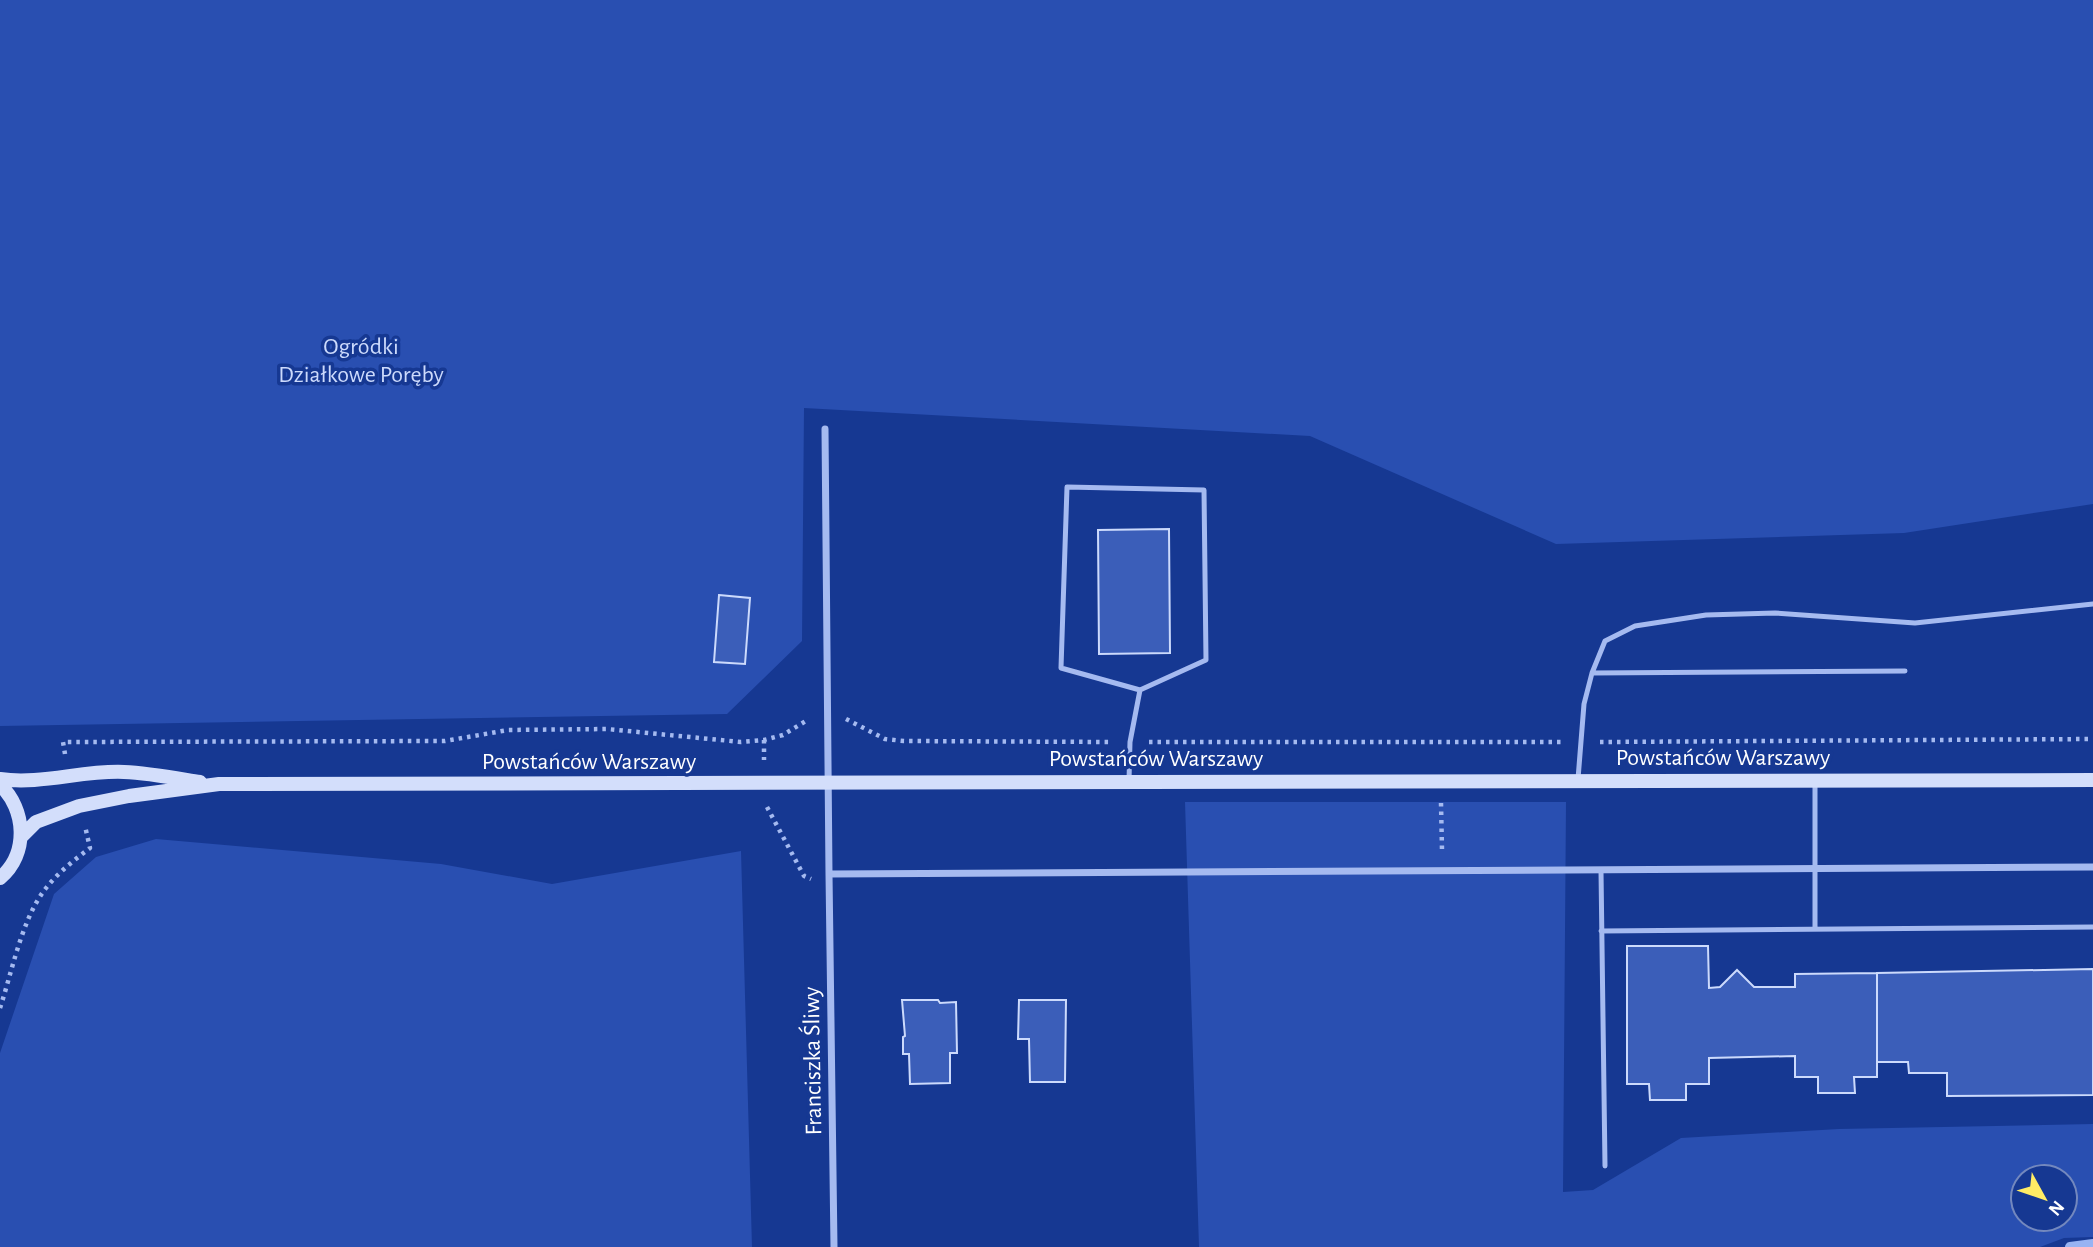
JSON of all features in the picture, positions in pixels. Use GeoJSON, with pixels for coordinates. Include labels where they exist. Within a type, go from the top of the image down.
{"type":"FeatureCollection","features":[{"type":"Feature","properties":{"kind":"street","name":"Franciszka Śliwy"},"geometry":{"type":"LineString","coordinates":[[825,429],[834,1247]]}},
{"type":"Feature","properties":{"kind":"street","name":"Powstańców Warszawy"},"geometry":{"type":"LineString","coordinates":[[0,779],[18,782],[69,774],[124,772],[219,784],[2093,780]]}},
{"type":"Feature","properties":{"kind":"street","name":"Powstańców Warszawy"},"geometry":{"type":"LineString","coordinates":[[21,837],[36,822],[79,806],[129,796],[219,784]]}},
{"type":"Feature","properties":{"kind":"street"},"geometry":{"type":"LineString","coordinates":[[0,785],[7,791],[16,808],[21,825],[21,837],[14,859],[0,878]]}},
{"type":"Feature","properties":{"kind":"street"},"geometry":{"type":"LineString","coordinates":[[829,874],[2093,867]]}},
{"type":"Feature","properties":{"kind":"lane"},"geometry":{"type":"LineString","coordinates":[[1067,487],[1204,490],[1206,660],[1140,690],[1061,668],[1067,487]]}},
{"type":"Feature","properties":{"kind":"lane"},"geometry":{"type":"LineString","coordinates":[[1578,779],[1584,704],[1592,673],[1605,641],[1635,626],[1706,615],[1775,613],[1915,623],[2093,604]]}},
{"type":"Feature","properties":{"kind":"lane"},"geometry":{"type":"LineString","coordinates":[[1592,673],[1905,671]]}},
{"type":"Feature","properties":{"kind":"lane"},"geometry":{"type":"LineString","coordinates":[[1129,781],[1130,742],[1140,690]]}},
{"type":"Feature","properties":{"kind":"lane"},"geometry":{"type":"LineString","coordinates":[[1815,780],[1815,929]]}},
{"type":"Feature","properties":{"kind":"lane"},"geometry":{"type":"LineString","coordinates":[[1601,871],[1605,1166]]}},
{"type":"Feature","properties":{"kind":"lane"},"geometry":{"type":"LineString","coordinates":[[1601,931],[2093,927]]}},
{"type":"Feature","properties":{"kind":"path"},"geometry":{"type":"LineString","coordinates":[[69,774],[63,742],[445,741],[508,730],[607,729],[740,741],[764,740],[783,735],[809,719],[827,718],[846,719],[885,738],[904,741],[1581,743],[1625,740],[2093,739]]}},
{"type":"Feature","properties":{"kind":"path"},"geometry":{"type":"LineString","coordinates":[[764,802],[804,876],[828,885]]}},
{"type":"Feature","properties":{"kind":"path"},"geometry":{"type":"LineString","coordinates":[[1441,802],[1442,869]]}},
{"type":"Feature","properties":{"kind":"path"},"geometry":{"type":"LineString","coordinates":[[0,1008],[29,918],[43,892],[65,866],[90,848],[79,806]]}},
{"type":"Feature","properties":{"kind":"green space","name":"Ogródki Działkowe Poręby"},"geometry":{"type":"Polygon","coordinates":[[[0,0],[2093,0],[2093,504],[1904,533],[1556,544],[1310,436],[804,408],[802,641],[727,714],[0,726],[0,0]]]}},
{"type":"Feature","properties":{"kind":"green space"},"geometry":{"type":"Polygon","coordinates":[[[1185,802],[1566,802],[1563,1192],[1593,1190],[1681,1138],[1839,1129],[2093,1124],[2093,1237],[2064,1238],[2040,1247],[1199,1247],[1185,802]]]}},
{"type":"Feature","properties":{"kind":"green space"},"geometry":{"type":"Polygon","coordinates":[[[156,839],[441,864],[552,884],[741,851],[752,1247],[0,1247],[0,1053],[54,894],[96,857],[156,839]]]}},
{"type":"Feature","properties":{"kind":"building"},"geometry":{"type":"Polygon","coordinates":[[[1169,529],[1170,653],[1099,654],[1098,530],[1169,529]]]}},
{"type":"Feature","properties":{"kind":"building"},"geometry":{"type":"Polygon","coordinates":[[[719,595],[750,598],[745,664],[714,662],[719,595]]]}},
{"type":"Feature","properties":{"kind":"building"},"geometry":{"type":"Polygon","coordinates":[[[1627,946],[1708,946],[1709,988],[1720,987],[1737,970],[1754,987],[1795,987],[1795,974],[1877,973],[1877,1077],[1854,1077],[1855,1093],[1818,1093],[1818,1077],[1795,1077],[1795,1056],[1709,1058],[1709,1084],[1686,1084],[1686,1100],[1650,1100],[1649,1084],[1627,1084],[1627,946]]]}},
{"type":"Feature","properties":{"kind":"building"},"geometry":{"type":"Polygon","coordinates":[[[2093,969],[2093,1095],[1947,1096],[1947,1073],[1909,1073],[1908,1062],[1877,1062],[1877,973],[2093,969]]]}},
{"type":"Feature","properties":{"kind":"building"},"geometry":{"type":"Polygon","coordinates":[[[902,1000],[956,1002],[957,1053],[950,1053],[950,1083],[910,1084],[909,1054],[903,1054],[905,1036],[902,1000]]]}},
{"type":"Feature","properties":{"kind":"building"},"geometry":{"type":"Polygon","coordinates":[[[1019,1000],[1066,1000],[1065,1082],[1030,1082],[1029,1039],[1018,1039],[1019,1000]]]}},
{"type":"Feature","properties":{"kind":"waterway"},"geometry":{"type":"LineString","coordinates":[[2070,1247],[2093,1244]]}}]}
